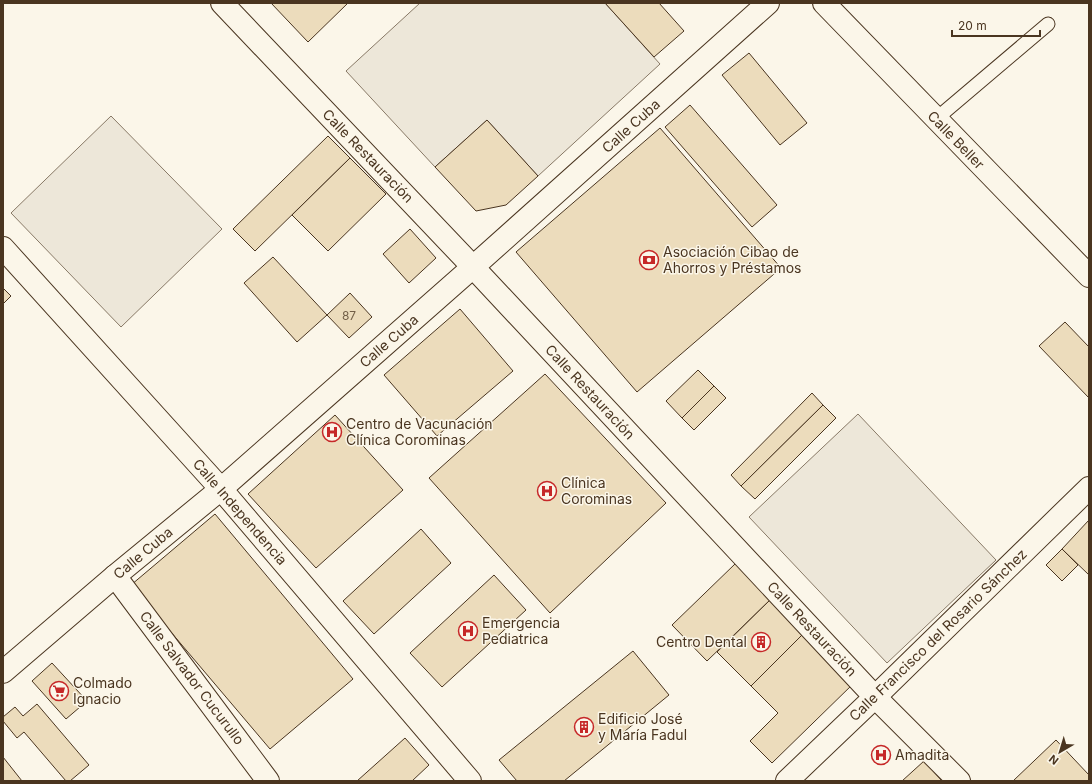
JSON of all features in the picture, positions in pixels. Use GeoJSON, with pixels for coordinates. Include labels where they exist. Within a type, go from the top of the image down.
{"type":"FeatureCollection","features":[{"type":"Feature","properties":{"kind":"street","name":"Calle Restauración"},"geometry":{"type":"LineString","coordinates":[[223,3],[876,697],[959,781]]}},
{"type":"Feature","properties":{"kind":"street","name":"Calle Cuba"},"geometry":{"type":"LineString","coordinates":[[3,672],[115,576],[221,489],[473,267],[768,3]]}},
{"type":"Feature","properties":{"kind":"street","name":"Calle Beller"},"geometry":{"type":"LineString","coordinates":[[824,3],[1089,276]]}},
{"type":"Feature","properties":{"kind":"street","name":"Calle Independencia"},"geometry":{"type":"LineString","coordinates":[[3,248],[221,489],[470,781]]}},
{"type":"Feature","properties":{"kind":"street","name":"Calle Francisco del Rosario Sánchez"},"geometry":{"type":"LineString","coordinates":[[787,781],[876,697],[1089,488]]}},
{"type":"Feature","properties":{"kind":"street","name":"Calle Salvador Cucurullo"},"geometry":{"type":"LineString","coordinates":[[115,576],[268,781]]}},
{"type":"Feature","properties":{"kind":"lane"},"geometry":{"type":"LineString","coordinates":[[936,119],[1048,24]]}},
{"type":"Feature","properties":{"kind":"shaded area"},"geometry":{"type":"Polygon","coordinates":[[[420,3],[605,3],[660,64],[538,176],[487,120],[435,167],[346,71],[420,3]]]}},
{"type":"Feature","properties":{"kind":"shaded area"},"geometry":{"type":"Polygon","coordinates":[[[111,116],[222,229],[121,327],[11,213],[111,116]]]}},
{"type":"Feature","properties":{"kind":"shaded area"},"geometry":{"type":"Polygon","coordinates":[[[858,414],[996,560],[887,663],[749,517],[858,414]]]}},
{"type":"Feature","properties":{"kind":"building"},"geometry":{"type":"Polygon","coordinates":[[[271,3],[348,3],[308,42],[271,3]]]}},
{"type":"Feature","properties":{"kind":"building"},"geometry":{"type":"Polygon","coordinates":[[[605,3],[659,3],[684,31],[654,57],[605,3]]]}},
{"type":"Feature","properties":{"kind":"building"},"geometry":{"type":"Polygon","coordinates":[[[749,53],[807,123],[780,145],[722,75],[749,53]]]}},
{"type":"Feature","properties":{"kind":"building"},"geometry":{"type":"Polygon","coordinates":[[[690,105],[777,205],[752,227],[665,127],[690,105]]]}},
{"type":"Feature","properties":{"kind":"building"},"geometry":{"type":"Polygon","coordinates":[[[487,120],[538,176],[506,205],[476,211],[435,167],[487,120]]]}},
{"type":"Feature","properties":{"kind":"building","name":"Asociación Cibao de Ahorros y Préstamos"},"geometry":{"type":"Polygon","coordinates":[[[660,128],[781,268],[637,392],[516,252],[660,128]]]}},
{"type":"Feature","properties":{"kind":"building"},"geometry":{"type":"Polygon","coordinates":[[[328,136],[350,158],[255,251],[233,229],[328,136]]]}},
{"type":"Feature","properties":{"kind":"building"},"geometry":{"type":"Polygon","coordinates":[[[350,158],[386,194],[328,251],[292,215],[350,158]]]}},
{"type":"Feature","properties":{"kind":"building"},"geometry":{"type":"Polygon","coordinates":[[[410,229],[436,258],[409,283],[383,254],[410,229]]]}},
{"type":"Feature","properties":{"kind":"building"},"geometry":{"type":"Polygon","coordinates":[[[273,257],[327,315],[297,342],[244,283],[273,257]]]}},
{"type":"Feature","properties":{"kind":"building"},"geometry":{"type":"Polygon","coordinates":[[[3,288],[11,296],[3,304],[3,288]]]}},
{"type":"Feature","properties":{"kind":"building"},"geometry":{"type":"Polygon","coordinates":[[[350,293],[372,317],[349,338],[327,315],[350,293]]]}},
{"type":"Feature","properties":{"kind":"building"},"geometry":{"type":"Polygon","coordinates":[[[460,309],[513,371],[437,436],[384,375],[460,309]]]}},
{"type":"Feature","properties":{"kind":"building"},"geometry":{"type":"Polygon","coordinates":[[[1065,322],[1089,347],[1089,398],[1039,346],[1065,322]]]}},
{"type":"Feature","properties":{"kind":"building"},"geometry":{"type":"Polygon","coordinates":[[[698,370],[714,386],[682,418],[666,401],[698,370]]]}},
{"type":"Feature","properties":{"kind":"building","name":"Clínica Corominas"},"geometry":{"type":"Polygon","coordinates":[[[545,374],[666,503],[550,613],[429,478],[545,374]]]}},
{"type":"Feature","properties":{"kind":"building"},"geometry":{"type":"Polygon","coordinates":[[[714,386],[726,398],[694,430],[682,418],[714,386]]]}},
{"type":"Feature","properties":{"kind":"building"},"geometry":{"type":"Polygon","coordinates":[[[812,393],[823,405],[741,486],[731,475],[812,393]]]}},
{"type":"Feature","properties":{"kind":"building"},"geometry":{"type":"Polygon","coordinates":[[[823,405],[836,418],[755,499],[741,486],[823,405]]]}},
{"type":"Feature","properties":{"kind":"building"},"geometry":{"type":"Polygon","coordinates":[[[335,415],[403,490],[316,568],[248,494],[335,415]]]}},
{"type":"Feature","properties":{"kind":"building"},"geometry":{"type":"Polygon","coordinates":[[[215,514],[353,679],[270,749],[131,585],[215,514]]]}},
{"type":"Feature","properties":{"kind":"building"},"geometry":{"type":"Polygon","coordinates":[[[1089,520],[1089,575],[1062,549],[1089,520]]]}},
{"type":"Feature","properties":{"kind":"building"},"geometry":{"type":"Polygon","coordinates":[[[421,529],[451,563],[374,634],[343,601],[421,529]]]}},
{"type":"Feature","properties":{"kind":"building"},"geometry":{"type":"Polygon","coordinates":[[[1062,549],[1078,565],[1062,581],[1046,565],[1062,549]]]}},
{"type":"Feature","properties":{"kind":"building"},"geometry":{"type":"Polygon","coordinates":[[[736,563],[771,599],[707,661],[672,625],[736,563]]]}},
{"type":"Feature","properties":{"kind":"building","name":"Emergencia Pediatrica"},"geometry":{"type":"Polygon","coordinates":[[[494,575],[526,610],[442,687],[410,653],[494,575]]]}},
{"type":"Feature","properties":{"kind":"building","name":"Centro Dental"},"geometry":{"type":"Polygon","coordinates":[[[771,599],[804,633],[751,686],[717,652],[771,599]]]}},
{"type":"Feature","properties":{"kind":"building"},"geometry":{"type":"Polygon","coordinates":[[[804,633],[854,683],[772,763],[750,741],[778,713],[751,686],[804,633]]]}},
{"type":"Feature","properties":{"kind":"building","name":"Edificio José y María Fadul"},"geometry":{"type":"Polygon","coordinates":[[[633,651],[669,695],[564,781],[517,781],[499,760],[633,651]]]}},
{"type":"Feature","properties":{"kind":"building","name":"Colmado Ignacio"},"geometry":{"type":"Polygon","coordinates":[[[52,663],[87,701],[66,719],[32,681],[52,663]]]}},
{"type":"Feature","properties":{"kind":"building"},"geometry":{"type":"Polygon","coordinates":[[[37,704],[89,765],[70,781],[66,781],[24,732],[17,738],[3,721],[3,717],[15,707],[23,716],[37,704]]]}},
{"type":"Feature","properties":{"kind":"building"},"geometry":{"type":"Polygon","coordinates":[[[405,738],[429,765],[412,781],[357,781],[405,738]]]}},
{"type":"Feature","properties":{"kind":"building"},"geometry":{"type":"Polygon","coordinates":[[[1056,740],[1089,775],[1089,781],[1013,781],[1056,740]]]}},
{"type":"Feature","properties":{"kind":"building"},"geometry":{"type":"Polygon","coordinates":[[[3,757],[22,781],[3,781],[3,757]]]}},
{"type":"Feature","properties":{"kind":"building"},"geometry":{"type":"Polygon","coordinates":[[[924,761],[942,781],[902,781],[924,761]]]}},
{"type":"Feature","properties":{"kind":"place","name":"Asociación Cibao de Ahorros y Préstamos"},"geometry":{"type":"Point","coordinates":[649,260]}},
{"type":"Feature","properties":{"kind":"place","name":"Centro de Vacunación Clínica Corominas"},"geometry":{"type":"Point","coordinates":[332,432]}},
{"type":"Feature","properties":{"kind":"place","name":"Clínica Corominas"},"geometry":{"type":"Point","coordinates":[547,491]}},
{"type":"Feature","properties":{"kind":"place","name":"Emergencia Pediatrica"},"geometry":{"type":"Point","coordinates":[468,631]}},
{"type":"Feature","properties":{"kind":"place","name":"Centro Dental"},"geometry":{"type":"Point","coordinates":[761,642]}},
{"type":"Feature","properties":{"kind":"place","name":"Colmado Ignacio"},"geometry":{"type":"Point","coordinates":[59,691]}},
{"type":"Feature","properties":{"kind":"place","name":"Edificio José y María Fadul"},"geometry":{"type":"Point","coordinates":[584,727]}},
{"type":"Feature","properties":{"kind":"place","name":"Amadita"},"geometry":{"type":"Point","coordinates":[881,755]}}]}
